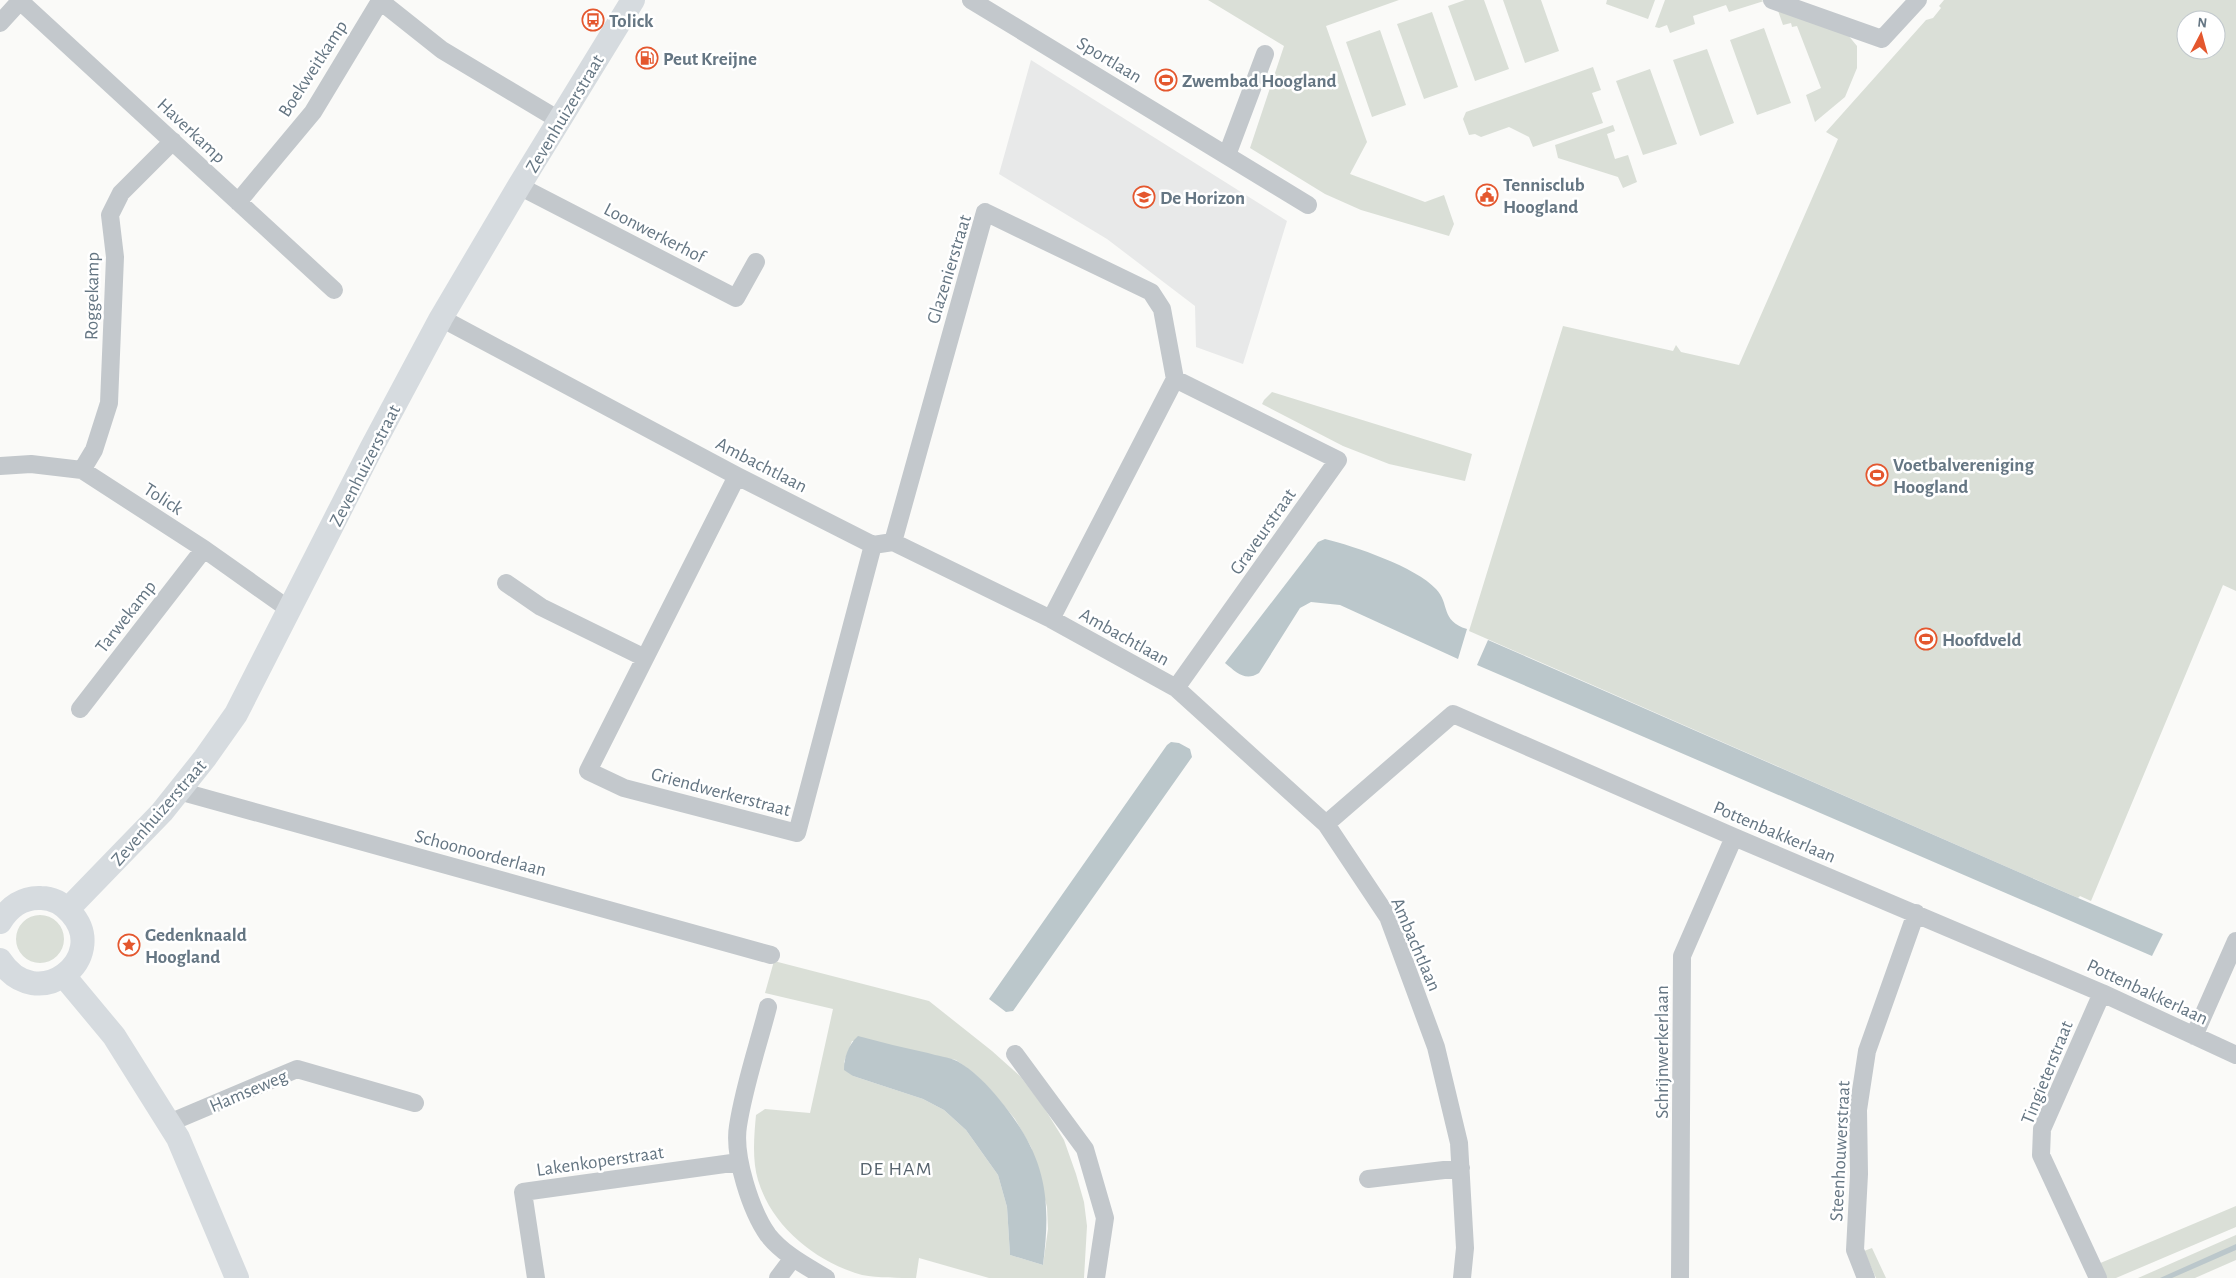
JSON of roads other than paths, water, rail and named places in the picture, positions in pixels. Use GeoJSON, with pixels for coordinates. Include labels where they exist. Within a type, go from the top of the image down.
{"type":"FeatureCollection","features":[{"type":"Feature","properties":{"kind":"street"},"geometry":{"type":"LineString","coordinates":[[379,0],[442,50],[559,120]]}},
{"type":"Feature","properties":{"kind":"street","name":"Boekweitkamp"},"geometry":{"type":"LineString","coordinates":[[238,202],[313,112],[379,0]]}},
{"type":"Feature","properties":{"kind":"street","name":"Zevenhuizerstraat"},"geometry":{"type":"LineString","coordinates":[[68,910],[144,831],[179,791],[236,714],[380,432],[441,318],[633,0]]}},
{"type":"Feature","properties":{"kind":"street","name":"Sportlaan"},"geometry":{"type":"LineString","coordinates":[[971,0],[1308,205]]}},
{"type":"Feature","properties":{"kind":"street"},"geometry":{"type":"LineString","coordinates":[[1772,0],[1882,40],[1918,0]]}},
{"type":"Feature","properties":{"kind":"street","name":"Haverkamp"},"geometry":{"type":"LineString","coordinates":[[0,23],[21,1],[334,290]]}},
{"type":"Feature","properties":{"kind":"street"},"geometry":{"type":"LineString","coordinates":[[1227,155],[1265,54]]}},
{"type":"Feature","properties":{"kind":"street","name":"Roggekamp"},"geometry":{"type":"LineString","coordinates":[[82,470],[94,450],[108,403],[115,257],[110,215],[121,193],[173,142]]}},
{"type":"Feature","properties":{"kind":"street","name":"Loonwerkerhof"},"geometry":{"type":"LineString","coordinates":[[519,186],[736,298],[756,262]]}},
{"type":"Feature","properties":{"kind":"street","name":"Glazenierstraat"},"geometry":{"type":"LineString","coordinates":[[893,542],[985,212],[1150,292],[1162,309],[1175,379]]}},
{"type":"Feature","properties":{"kind":"street","name":"Ambachtlaan"},"geometry":{"type":"LineString","coordinates":[[441,318],[737,476],[873,545]]}},
{"type":"Feature","properties":{"kind":"street"},"geometry":{"type":"LineString","coordinates":[[1051,618],[1175,379]]}},
{"type":"Feature","properties":{"kind":"street","name":"Graveurstraat"},"geometry":{"type":"LineString","coordinates":[[1175,379],[1338,460],[1176,688]]}},
{"type":"Feature","properties":{"kind":"street","name":"Tolick"},"geometry":{"type":"LineString","coordinates":[[0,466],[31,464],[82,470],[204,549],[290,610]]}},
{"type":"Feature","properties":{"kind":"street","name":"Griendwerkerstraat"},"geometry":{"type":"LineString","coordinates":[[737,476],[588,771],[624,788],[797,833],[873,545]]}},
{"type":"Feature","properties":{"kind":"street"},"geometry":{"type":"LineString","coordinates":[[873,545],[893,542]]}},
{"type":"Feature","properties":{"kind":"street","name":"Ambachtlaan"},"geometry":{"type":"LineString","coordinates":[[893,542],[1051,618],[1176,688],[1326,824],[1388,918],[1436,1047],[1459,1143],[1465,1248],[1462,1278]]}},
{"type":"Feature","properties":{"kind":"street","name":"Tarwekamp"},"geometry":{"type":"LineString","coordinates":[[80,709],[204,549]]}},
{"type":"Feature","properties":{"kind":"street"},"geometry":{"type":"LineString","coordinates":[[506,583],[541,607],[645,658]]}},
{"type":"Feature","properties":{"kind":"street","name":"Pottenbakkerlaan"},"geometry":{"type":"LineString","coordinates":[[1326,824],[1453,714],[1734,837],[2102,992],[2236,1055]]}},
{"type":"Feature","properties":{"kind":"street","name":"Schoonoorderlaan"},"geometry":{"type":"LineString","coordinates":[[179,791],[771,955]]}},
{"type":"Feature","properties":{"kind":"street","name":"Schrijnwerkerlaan"},"geometry":{"type":"LineString","coordinates":[[1680,1278],[1682,956],[1734,837]]}},
{"type":"Feature","properties":{"kind":"street"},"geometry":{"type":"LineString","coordinates":[[0,922],[17,903],[35,898],[53,900],[68,910],[79,925],[82,944],[76,962],[64,976],[44,984],[28,982],[14,976],[0,960]]}},
{"type":"Feature","properties":{"kind":"street","name":"Steenhouwerstraat"},"geometry":{"type":"LineString","coordinates":[[1866,1278],[1855,1250],[1859,1174],[1858,1110],[1866,1051],[1916,913]]}},
{"type":"Feature","properties":{"kind":"street"},"geometry":{"type":"LineString","coordinates":[[2194,1036],[2236,941]]}},
{"type":"Feature","properties":{"kind":"street"},"geometry":{"type":"LineString","coordinates":[[64,976],[114,1036],[178,1138],[237,1278]]}},
{"type":"Feature","properties":{"kind":"street","name":"Tingieterstraat"},"geometry":{"type":"LineString","coordinates":[[2098,1278],[2041,1155],[2042,1129],[2102,992]]}},
{"type":"Feature","properties":{"kind":"street"},"geometry":{"type":"LineString","coordinates":[[768,1007],[737,1128],[739,1162],[747,1192],[768,1235],[793,1258],[826,1278]]}},
{"type":"Feature","properties":{"kind":"street"},"geometry":{"type":"LineString","coordinates":[[1015,1054],[1085,1149],[1105,1218],[1096,1278]]}},
{"type":"Feature","properties":{"kind":"street","name":"Hamseweg"},"geometry":{"type":"LineString","coordinates":[[169,1123],[297,1069],[415,1103]]}},
{"type":"Feature","properties":{"kind":"street","name":"Lakenkoperstraat"},"geometry":{"type":"LineString","coordinates":[[536,1278],[523,1192],[739,1162]]}},
{"type":"Feature","properties":{"kind":"street"},"geometry":{"type":"LineString","coordinates":[[1368,1179],[1460,1168]]}},
{"type":"Feature","properties":{"kind":"street"},"geometry":{"type":"LineString","coordinates":[[778,1278],[793,1258]]}},
{"type":"Feature","properties":{"kind":"place","name":"Tolick"},"geometry":{"type":"Point","coordinates":[593,20]}},
{"type":"Feature","properties":{"kind":"place","name":"Peut Kreijne"},"geometry":{"type":"Point","coordinates":[647,58]}},
{"type":"Feature","properties":{"kind":"place","name":"Zwembad Hoogland"},"geometry":{"type":"Point","coordinates":[1166,80]}},
{"type":"Feature","properties":{"kind":"place","name":"Tennisclub Hoogland"},"geometry":{"type":"Point","coordinates":[1487,195]}},
{"type":"Feature","properties":{"kind":"place","name":"De Horizon"},"geometry":{"type":"Point","coordinates":[1144,197]}},
{"type":"Feature","properties":{"kind":"place","name":"Voetbalvereniging Hoogland"},"geometry":{"type":"Point","coordinates":[1877,475]}},
{"type":"Feature","properties":{"kind":"place","name":"Hoofdveld"},"geometry":{"type":"Point","coordinates":[1926,639]}},
{"type":"Feature","properties":{"kind":"place","name":"Gedenknaald Hoogland"},"geometry":{"type":"Point","coordinates":[129,945]}},
{"type":"Feature","properties":{"kind":"district","name":"DE HAM"},"geometry":{"type":"Point","coordinates":[896,1168]}}]}
